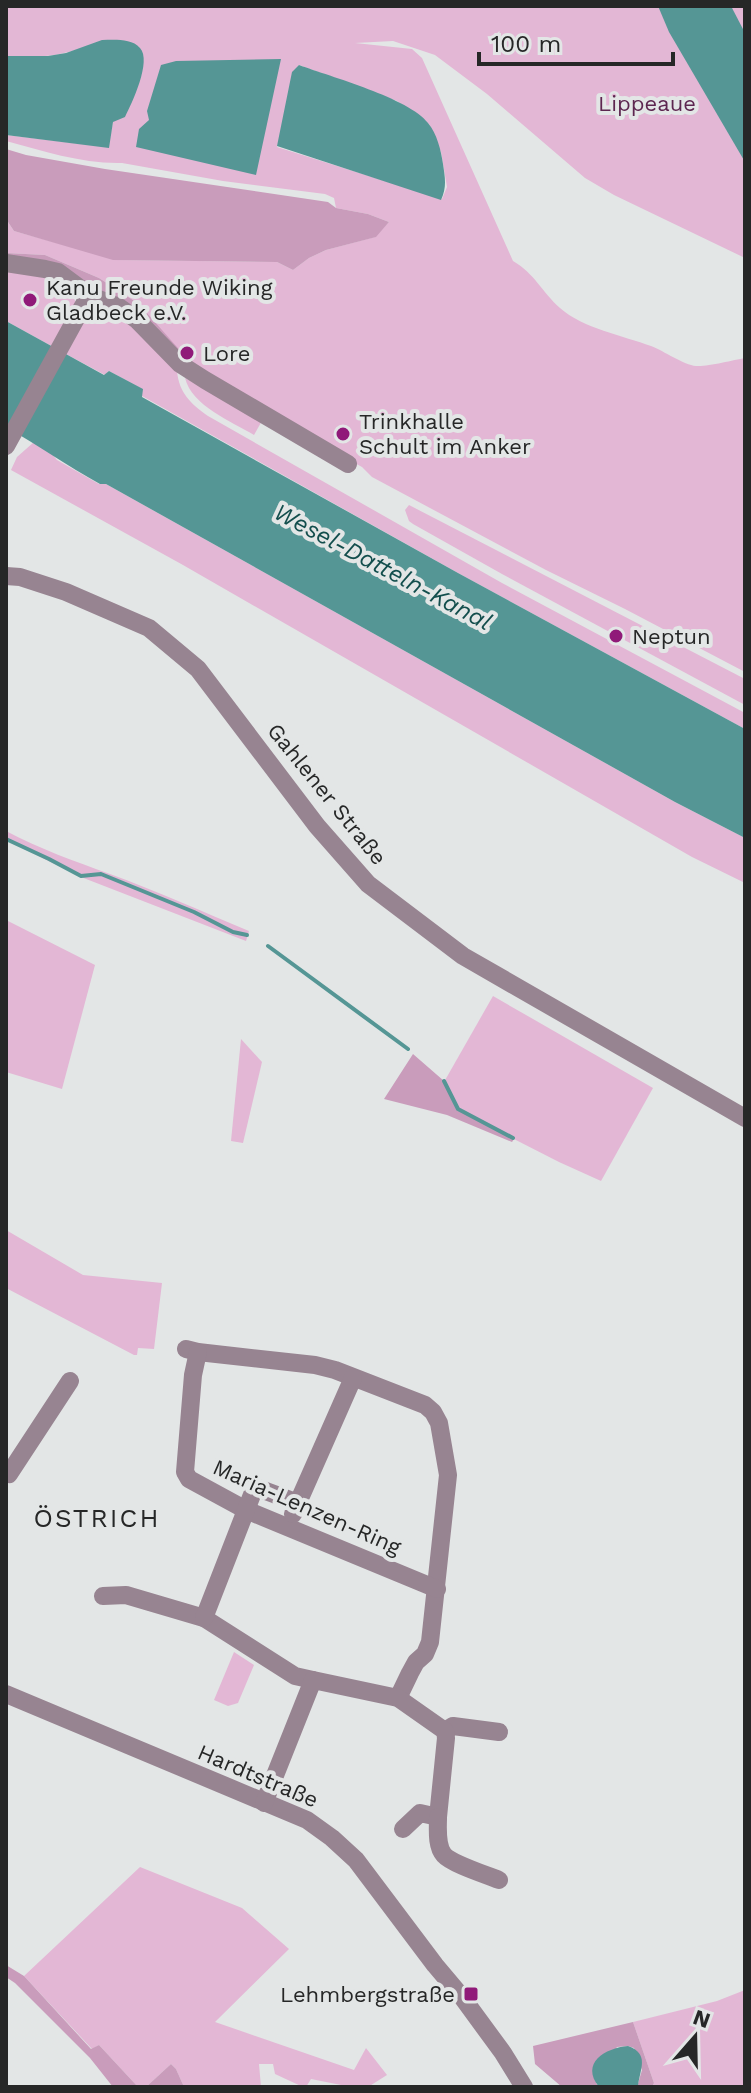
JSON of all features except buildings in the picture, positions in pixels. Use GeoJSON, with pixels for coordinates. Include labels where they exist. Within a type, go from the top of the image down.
{"type":"FeatureCollection","features":[{"type":"Feature","properties":{"kind":"street"},"geometry":{"type":"LineString","coordinates":[[6,263],[58,272],[89,295],[119,307],[137,320],[180,364],[348,464]]}},
{"type":"Feature","properties":{"kind":"street"},"geometry":{"type":"LineString","coordinates":[[9,441],[89,295]]}},
{"type":"Feature","properties":{"kind":"street","name":"Gahlener Straße"},"geometry":{"type":"LineString","coordinates":[[6,576],[20,577],[66,592],[149,628],[198,669],[317,826],[368,884],[463,956],[745,1118]]}},
{"type":"Feature","properties":{"kind":"street","name":"Maria-Lenzen-Ring"},"geometry":{"type":"LineString","coordinates":[[398,1698],[430,1642],[437,1589],[448,1475],[439,1423],[433,1412],[425,1405],[315,1365],[192,1351],[185,1472],[194,1484],[287,1528],[437,1589]]}},
{"type":"Feature","properties":{"kind":"street"},"geometry":{"type":"LineString","coordinates":[[287,1528],[353,1378]]}},
{"type":"Feature","properties":{"kind":"street"},"geometry":{"type":"LineString","coordinates":[[7,1478],[70,1381]]}},
{"type":"Feature","properties":{"kind":"street"},"geometry":{"type":"LineString","coordinates":[[204,1618],[255,1487],[298,1503]]}},
{"type":"Feature","properties":{"kind":"street"},"geometry":{"type":"LineString","coordinates":[[103,1596],[126,1595],[204,1618],[295,1676],[398,1698],[445,1731],[438,1817],[438,1838],[444,1855],[499,1880]]}},
{"type":"Feature","properties":{"kind":"street"},"geometry":{"type":"LineString","coordinates":[[264,1803],[313,1680]]}},
{"type":"Feature","properties":{"kind":"street","name":"Hardtstraße"},"geometry":{"type":"LineString","coordinates":[[6,1694],[307,1820],[332,1838],[356,1860],[462,1997],[524,2087]]}},
{"type":"Feature","properties":{"kind":"street"},"geometry":{"type":"LineString","coordinates":[[445,1731],[453,1726],[499,1732]]}},
{"type":"Feature","properties":{"kind":"street"},"geometry":{"type":"LineString","coordinates":[[403,1829],[420,1813],[438,1817]]}},
{"type":"Feature","properties":{"kind":"green space","name":"Lippeaue"},"geometry":{"type":"Polygon","coordinates":[[[6,6],[745,6],[745,258],[585,178],[487,94],[435,55],[393,41],[355,43],[412,49],[422,58],[513,261],[560,308],[591,326],[651,346],[691,365],[745,358],[745,672],[372,477],[362,467],[276,420],[191,366],[139,304],[99,278],[45,255],[6,253],[6,219],[14,231],[118,260],[277,262],[293,270],[326,250],[375,237],[389,222],[336,208],[334,198],[325,194],[78,159],[6,141],[6,135],[108,147],[113,122],[139,47],[109,40],[57,55],[6,56],[6,6]],[[299,65],[277,147],[442,199],[447,187],[441,152],[429,124],[397,101],[299,65]]]}},
{"type":"Feature","properties":{"kind":"green space"},"geometry":{"type":"Polygon","coordinates":[[[6,268],[45,274],[72,293],[77,306],[55,348],[6,321],[6,268]]]}},
{"type":"Feature","properties":{"kind":"green space"},"geometry":{"type":"Polygon","coordinates":[[[96,309],[118,312],[177,371],[180,386],[187,397],[208,416],[502,583],[745,713],[745,729],[142,396],[142,389],[109,371],[105,375],[64,353],[83,318],[96,309]]]}},
{"type":"Feature","properties":{"kind":"green space"},"geometry":{"type":"Polygon","coordinates":[[[185,378],[263,419],[254,435],[204,405],[189,388],[185,378]]]}},
{"type":"Feature","properties":{"kind":"green space"},"geometry":{"type":"Polygon","coordinates":[[[34,442],[57,460],[99,484],[106,484],[675,802],[745,838],[745,883],[692,857],[11,470],[17,457],[34,442]]]}},
{"type":"Feature","properties":{"kind":"green space"},"geometry":{"type":"Polygon","coordinates":[[[409,505],[745,679],[745,705],[413,524],[405,510],[409,505]]]}},
{"type":"Feature","properties":{"kind":"green space"},"geometry":{"type":"Polygon","coordinates":[[[6,831],[249,931],[246,941],[81,877],[6,840],[6,831]]]}},
{"type":"Feature","properties":{"kind":"green space"},"geometry":{"type":"Polygon","coordinates":[[[6,920],[95,965],[62,1089],[6,1072],[6,920]]]}},
{"type":"Feature","properties":{"kind":"green space"},"geometry":{"type":"Polygon","coordinates":[[[493,996],[653,1088],[601,1181],[457,1110],[444,1082],[493,996]]]}},
{"type":"Feature","properties":{"kind":"green space"},"geometry":{"type":"Polygon","coordinates":[[[241,1039],[262,1062],[243,1143],[231,1141],[241,1039]]]}},
{"type":"Feature","properties":{"kind":"green space"},"geometry":{"type":"Polygon","coordinates":[[[6,1230],[83,1275],[162,1283],[154,1349],[138,1348],[137,1355],[134,1355],[6,1288],[6,1230]]]}},
{"type":"Feature","properties":{"kind":"green space"},"geometry":{"type":"Polygon","coordinates":[[[234,1652],[254,1665],[238,1703],[228,1706],[214,1700],[234,1652]]]}},
{"type":"Feature","properties":{"kind":"green space"},"geometry":{"type":"Polygon","coordinates":[[[140,1867],[242,1908],[289,1949],[215,2022],[354,2070],[366,2048],[387,2075],[368,2087],[311,2079],[303,2087],[275,2074],[273,2064],[259,2064],[261,2087],[184,2087],[171,2064],[146,2087],[138,2087],[99,2045],[92,2049],[24,1976],[140,1867]]]}},
{"type":"Feature","properties":{"kind":"green space"},"geometry":{"type":"Polygon","coordinates":[[[745,1990],[745,2087],[652,2087],[654,2083],[633,2022],[717,2001],[745,1990]]]}},
{"type":"Feature","properties":{"kind":"shaded area"},"geometry":{"type":"Polygon","coordinates":[[[6,149],[105,169],[328,202],[336,208],[389,222],[376,237],[326,250],[293,270],[277,262],[113,260],[14,231],[6,219],[6,149]]]}},
{"type":"Feature","properties":{"kind":"shaded area"},"geometry":{"type":"Polygon","coordinates":[[[6,253],[45,255],[99,278],[139,304],[192,364],[133,312],[6,259],[6,253]]]}},
{"type":"Feature","properties":{"kind":"shaded area"},"geometry":{"type":"Polygon","coordinates":[[[413,1054],[444,1081],[457,1110],[514,1139],[512,1142],[447,1115],[384,1099],[413,1054]]]}},
{"type":"Feature","properties":{"kind":"shaded area"},"geometry":{"type":"Polygon","coordinates":[[[6,1965],[24,1976],[91,2049],[99,2045],[138,2087],[113,2087],[90,2058],[6,1977],[6,1965]]]}},
{"type":"Feature","properties":{"kind":"shaded area"},"geometry":{"type":"Polygon","coordinates":[[[633,2022],[654,2083],[652,2087],[637,2087],[642,2070],[634,2048],[628,2046],[617,2047],[596,2083],[599,2087],[562,2087],[535,2064],[533,2046],[633,2022]]]}},
{"type":"Feature","properties":{"kind":"shaded area"},"geometry":{"type":"Polygon","coordinates":[[[171,2064],[184,2087],[146,2087],[171,2064]]]}},
{"type":"Feature","properties":{"kind":"water"},"geometry":{"type":"Polygon","coordinates":[[[658,6],[731,6],[745,33],[745,162],[669,32],[658,6]]]}},
{"type":"Feature","properties":{"kind":"water"},"geometry":{"type":"Polygon","coordinates":[[[102,40],[122,40],[136,45],[143,54],[144,62],[140,82],[125,117],[113,122],[109,148],[6,135],[6,56],[66,53],[102,40]]]}},
{"type":"Feature","properties":{"kind":"water"},"geometry":{"type":"Polygon","coordinates":[[[281,59],[256,175],[136,147],[139,129],[149,120],[147,111],[161,65],[176,61],[281,59]]]}},
{"type":"Feature","properties":{"kind":"water"},"geometry":{"type":"Polygon","coordinates":[[[299,65],[387,97],[428,123],[442,159],[445,182],[441,200],[277,146],[292,72],[299,65]]]}},
{"type":"Feature","properties":{"kind":"water","name":"Wesel-Datteln-Kanal"},"geometry":{"type":"Polygon","coordinates":[[[6,321],[104,375],[109,371],[143,389],[142,397],[745,729],[745,838],[675,802],[106,484],[100,484],[6,427],[6,321]]]}},
{"type":"Feature","properties":{"kind":"water"},"geometry":{"type":"Polygon","coordinates":[[[628,2046],[635,2049],[641,2058],[638,2086],[599,2087],[592,2071],[598,2058],[611,2050],[628,2046]]]}},
{"type":"Feature","properties":{"kind":"waterway"},"geometry":{"type":"LineString","coordinates":[[6,839],[81,876],[101,874],[194,912],[233,932],[247,935]]}},
{"type":"Feature","properties":{"kind":"waterway"},"geometry":{"type":"LineString","coordinates":[[268,946],[408,1049]]}},
{"type":"Feature","properties":{"kind":"waterway"},"geometry":{"type":"LineString","coordinates":[[444,1081],[458,1109],[513,1138]]}},
{"type":"Feature","properties":{"kind":"place","name":"Kanu Freunde Wiking Gladbeck e.V."},"geometry":{"type":"Point","coordinates":[30,300]}},
{"type":"Feature","properties":{"kind":"place","name":"Lore"},"geometry":{"type":"Point","coordinates":[187,353]}},
{"type":"Feature","properties":{"kind":"place","name":"Trinkhalle Schult im Anker"},"geometry":{"type":"Point","coordinates":[343,434]}},
{"type":"Feature","properties":{"kind":"place","name":"Neptun"},"geometry":{"type":"Point","coordinates":[616,636]}},
{"type":"Feature","properties":{"kind":"place","name":"Lehmbergstraße"},"geometry":{"type":"Point","coordinates":[471,1994]}},
{"type":"Feature","properties":{"kind":"district","name":"ÖSTRICH"},"geometry":{"type":"Point","coordinates":[97,1518]}}]}
